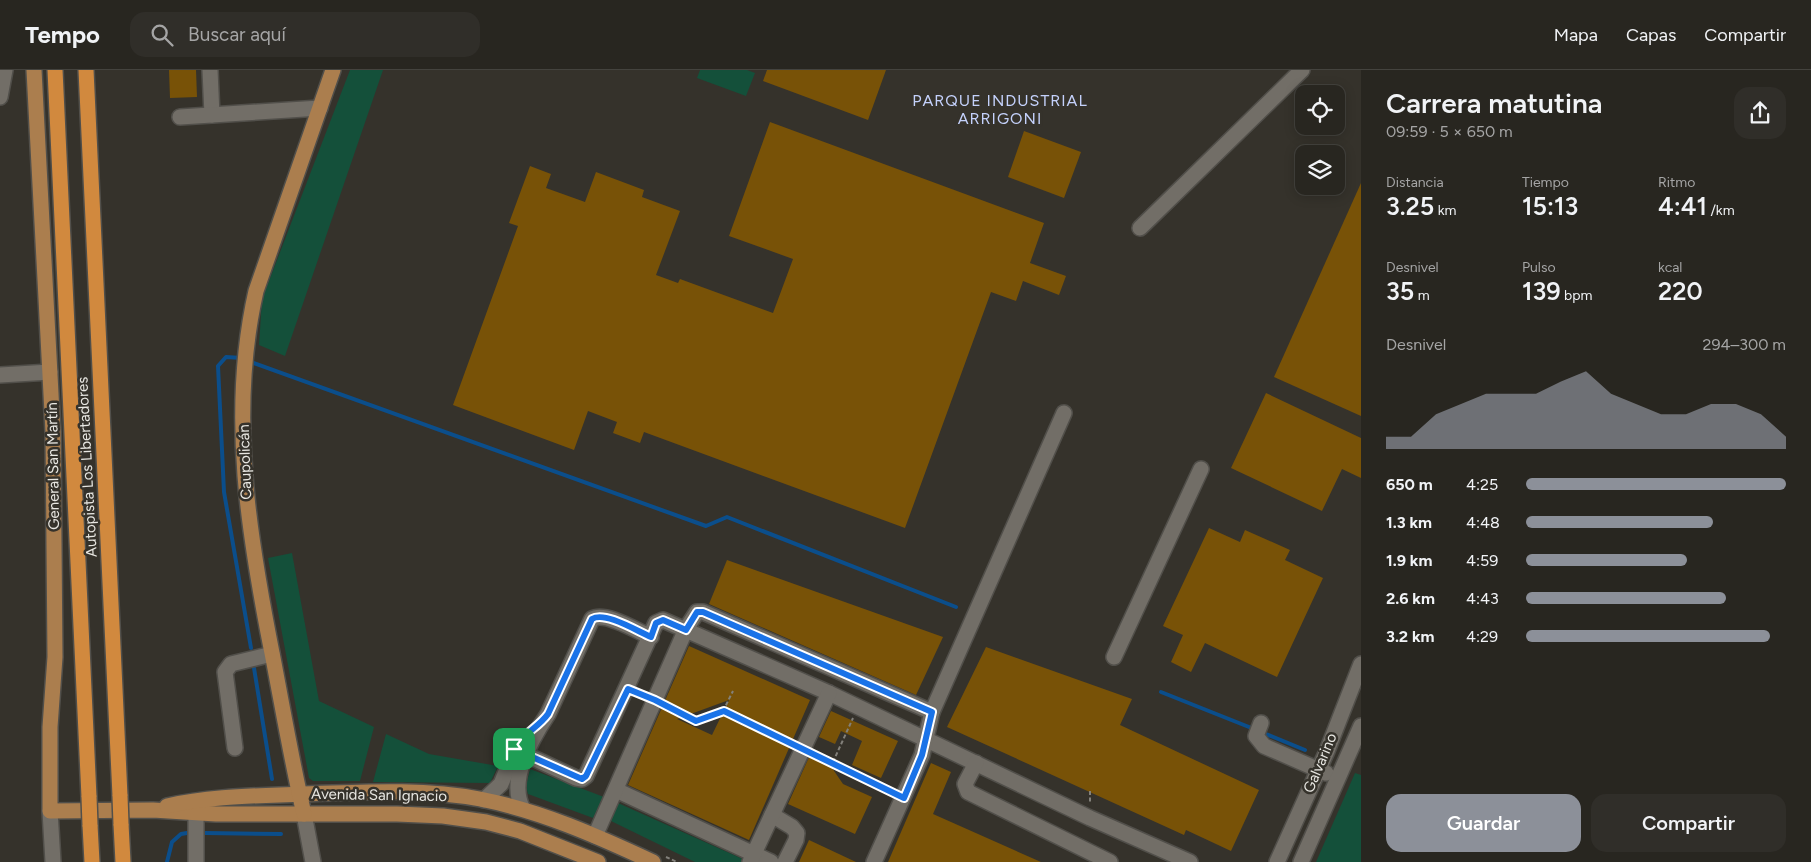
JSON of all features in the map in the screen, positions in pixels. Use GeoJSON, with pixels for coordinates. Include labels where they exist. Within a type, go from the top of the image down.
{"type":"FeatureCollection","features":[{"type":"Feature","properties":{"kind":"highway","name":"Autopista Los Libertadores"},"geometry":{"type":"LineString","coordinates":[[55,70],[92,862]]}},
{"type":"Feature","properties":{"kind":"highway","name":"Autopista Los Libertadores"},"geometry":{"type":"LineString","coordinates":[[86,70],[123,862]]}},
{"type":"Feature","properties":{"kind":"main road","name":"General San Martín"},"geometry":{"type":"LineString","coordinates":[[34,70],[53,432],[55,657],[50,727],[50,811]]}},
{"type":"Feature","properties":{"kind":"main road","name":"Caupolicán"},"geometry":{"type":"LineString","coordinates":[[304,814],[272,654],[247,509],[243,449],[243,378],[256,291],[333,70]]}},
{"type":"Feature","properties":{"kind":"main road","name":"Avenida San Ignacio"},"geometry":{"type":"LineString","coordinates":[[153,810],[209,798],[351,792],[437,794],[484,800],[523,809],[594,836],[635,858],[654,862]]}},
{"type":"Feature","properties":{"kind":"main road"},"geometry":{"type":"LineString","coordinates":[[351,792],[347,804],[353,814]]}},
{"type":"Feature","properties":{"kind":"main road","name":"Avenida San Ignacio"},"geometry":{"type":"LineString","coordinates":[[50,811],[153,810],[196,814],[417,814],[486,822],[538,837],[598,862]]}},
{"type":"Feature","properties":{"kind":"street"},"geometry":{"type":"LineString","coordinates":[[0,97],[5,70]]}},
{"type":"Feature","properties":{"kind":"street"},"geometry":{"type":"LineString","coordinates":[[210,70],[212,115]]}},
{"type":"Feature","properties":{"kind":"street"},"geometry":{"type":"LineString","coordinates":[[1140,228],[1302,70]]}},
{"type":"Feature","properties":{"kind":"street"},"geometry":{"type":"LineString","coordinates":[[180,117],[320,108]]}},
{"type":"Feature","properties":{"kind":"street"},"geometry":{"type":"LineString","coordinates":[[0,375],[50,372]]}},
{"type":"Feature","properties":{"kind":"street"},"geometry":{"type":"LineString","coordinates":[[874,862],[904,798],[926,740],[926,728],[932,712],[1064,413]]}},
{"type":"Feature","properties":{"kind":"street"},"geometry":{"type":"LineString","coordinates":[[1114,657],[1201,469]]}},
{"type":"Feature","properties":{"kind":"street"},"geometry":{"type":"LineString","coordinates":[[594,836],[694,614],[703,612],[932,712]]}},
{"type":"Feature","properties":{"kind":"street"},"geometry":{"type":"LineString","coordinates":[[484,800],[501,784],[519,751],[548,714],[592,619],[596,616],[606,617],[651,637]]}},
{"type":"Feature","properties":{"kind":"street"},"geometry":{"type":"LineString","coordinates":[[519,751],[576,778],[582,779],[586,776],[656,623],[663,620],[829,693],[1174,859],[1190,862]]}},
{"type":"Feature","properties":{"kind":"street"},"geometry":{"type":"LineString","coordinates":[[236,748],[224,672],[231,664],[272,654]]}},
{"type":"Feature","properties":{"kind":"street","name":"Galvarino"},"geometry":{"type":"LineString","coordinates":[[1276,862],[1318,770],[1361,664]]}},
{"type":"Feature","properties":{"kind":"street"},"geometry":{"type":"LineString","coordinates":[[752,858],[829,693]]}},
{"type":"Feature","properties":{"kind":"street","name":"Galvarino"},"geometry":{"type":"LineString","coordinates":[[1301,862],[1361,726]]}},
{"type":"Feature","properties":{"kind":"street"},"geometry":{"type":"LineString","coordinates":[[1258,729],[1264,746],[1339,778]]}},
{"type":"Feature","properties":{"kind":"street"},"geometry":{"type":"LineString","coordinates":[[519,751],[518,796],[523,809]]}},
{"type":"Feature","properties":{"kind":"street"},"geometry":{"type":"LineString","coordinates":[[976,763],[966,784],[968,792],[1110,862]]}},
{"type":"Feature","properties":{"kind":"street"},"geometry":{"type":"LineString","coordinates":[[616,790],[752,858],[771,862]]}},
{"type":"Feature","properties":{"kind":"street","name":"General San Martín"},"geometry":{"type":"LineString","coordinates":[[50,811],[53,862]]}},
{"type":"Feature","properties":{"kind":"street"},"geometry":{"type":"LineString","coordinates":[[196,814],[196,862]]}},
{"type":"Feature","properties":{"kind":"street","name":"Caupolicán"},"geometry":{"type":"LineString","coordinates":[[304,814],[313,862]]}},
{"type":"Feature","properties":{"kind":"street"},"geometry":{"type":"LineString","coordinates":[[772,815],[792,827],[797,833],[796,840],[785,862]]}},
{"type":"Feature","properties":{"kind":"path"},"geometry":{"type":"LineString","coordinates":[[724,711],[732,691]]}},
{"type":"Feature","properties":{"kind":"path"},"geometry":{"type":"LineString","coordinates":[[655,700],[696,721],[724,711],[904,798]]}},
{"type":"Feature","properties":{"kind":"path"},"geometry":{"type":"LineString","coordinates":[[833,763],[858,707]]}},
{"type":"Feature","properties":{"kind":"green space"},"geometry":{"type":"Polygon","coordinates":[[[350,70],[383,70],[285,356],[259,345],[262,299],[350,70]]]}},
{"type":"Feature","properties":{"kind":"green space"},"geometry":{"type":"Polygon","coordinates":[[[700,70],[747,70],[755,73],[746,96],[697,78],[700,70]]]}},
{"type":"Feature","properties":{"kind":"green space"},"geometry":{"type":"Polygon","coordinates":[[[292,553],[319,701],[374,727],[360,781],[313,781],[309,778],[268,558],[292,553]]]}},
{"type":"Feature","properties":{"kind":"green space"},"geometry":{"type":"Polygon","coordinates":[[[386,734],[429,754],[498,766],[490,783],[373,782],[386,734]]]}},
{"type":"Feature","properties":{"kind":"green space"},"geometry":{"type":"Polygon","coordinates":[[[530,769],[604,797],[593,818],[528,794],[526,786],[530,769]]]}},
{"type":"Feature","properties":{"kind":"green space"},"geometry":{"type":"Polygon","coordinates":[[[1355,773],[1361,775],[1361,862],[1316,862],[1355,773]]]}},
{"type":"Feature","properties":{"kind":"green space"},"geometry":{"type":"Polygon","coordinates":[[[618,803],[745,860],[744,862],[695,862],[611,821],[618,803]]]}},
{"type":"Feature","properties":{"kind":"building"},"geometry":{"type":"Polygon","coordinates":[[[169,70],[196,70],[197,97],[170,98],[169,70]]]}},
{"type":"Feature","properties":{"kind":"building"},"geometry":{"type":"Polygon","coordinates":[[[767,70],[886,70],[868,120],[763,81],[767,70]]]}},
{"type":"Feature","properties":{"kind":"building"},"geometry":{"type":"Polygon","coordinates":[[[770,122],[1044,223],[1030,263],[1066,276],[1059,295],[1023,281],[1016,301],[991,292],[905,528],[644,432],[640,443],[613,433],[617,422],[588,411],[574,450],[453,405],[518,226],[509,223],[530,166],[551,174],[546,188],[585,202],[596,172],[644,190],[642,197],[680,211],[656,275],[678,283],[680,279],[773,313],[793,259],[729,236],[770,122]]]}},
{"type":"Feature","properties":{"kind":"building"},"geometry":{"type":"Polygon","coordinates":[[[1024,131],[1081,152],[1064,198],[1008,177],[1024,131]]]}},
{"type":"Feature","properties":{"kind":"building"},"geometry":{"type":"Polygon","coordinates":[[[1361,183],[1361,416],[1274,377],[1361,183]]]}},
{"type":"Feature","properties":{"kind":"building"},"geometry":{"type":"Polygon","coordinates":[[[1266,393],[1361,438],[1361,478],[1342,469],[1322,511],[1231,468],[1266,393]]]}},
{"type":"Feature","properties":{"kind":"building"},"geometry":{"type":"Polygon","coordinates":[[[1209,528],[1240,542],[1245,530],[1290,550],[1285,560],[1323,578],[1277,677],[1205,643],[1191,672],[1171,662],[1183,635],[1163,626],[1209,528]]]}},
{"type":"Feature","properties":{"kind":"building"},"geometry":{"type":"Polygon","coordinates":[[[727,560],[943,637],[916,695],[709,604],[727,560]]]}},
{"type":"Feature","properties":{"kind":"building"},"geometry":{"type":"Polygon","coordinates":[[[689,646],[810,700],[749,840],[628,785],[689,646]],[[729,700],[677,719],[712,735],[729,700]]]}},
{"type":"Feature","properties":{"kind":"building"},"geometry":{"type":"Polygon","coordinates":[[[986,647],[1132,699],[1120,725],[1259,790],[1231,851],[1186,830],[1184,835],[947,727],[986,647]]]}},
{"type":"Feature","properties":{"kind":"building"},"geometry":{"type":"Polygon","coordinates":[[[831,711],[898,741],[881,778],[852,765],[862,741],[841,731],[835,744],[819,737],[831,711]]]}},
{"type":"Feature","properties":{"kind":"building"},"geometry":{"type":"Polygon","coordinates":[[[810,755],[830,765],[843,784],[872,797],[855,834],[788,804],[810,755]]]}},
{"type":"Feature","properties":{"kind":"building"},"geometry":{"type":"Polygon","coordinates":[[[931,763],[951,772],[933,814],[1041,862],[888,862],[931,763]]]}},
{"type":"Feature","properties":{"kind":"building"},"geometry":{"type":"Polygon","coordinates":[[[809,840],[856,862],[799,862],[809,840]]]}},
{"type":"Feature","properties":{"kind":"waterway"},"geometry":{"type":"LineString","coordinates":[[242,358],[226,357],[218,366],[224,492],[251,648]]}},
{"type":"Feature","properties":{"kind":"waterway"},"geometry":{"type":"LineString","coordinates":[[248,361],[706,526],[727,517],[956,607]]}},
{"type":"Feature","properties":{"kind":"waterway"},"geometry":{"type":"LineString","coordinates":[[254,668],[272,779]]}},
{"type":"Feature","properties":{"kind":"waterway"},"geometry":{"type":"LineString","coordinates":[[1161,692],[1254,729]]}},
{"type":"Feature","properties":{"kind":"waterway"},"geometry":{"type":"LineString","coordinates":[[1261,732],[1305,750]]}},
{"type":"Feature","properties":{"kind":"waterway"},"geometry":{"type":"LineString","coordinates":[[167,862],[172,842],[181,834],[187,833]]}},
{"type":"Feature","properties":{"kind":"waterway"},"geometry":{"type":"LineString","coordinates":[[205,833],[281,834]]}},
{"type":"Feature","properties":{"kind":"district","name":"PARQUE INDUSTRIAL ARRIGONI"},"geometry":{"type":"Point","coordinates":[1000,109]}},
{"type":"Feature","properties":{"kind":"route"},"geometry":{"type":"LineString","coordinates":[[703,612],[932,712],[926,728],[926,740],[922,755],[904,798],[724,711],[696,721],[655,700],[628,689],[586,776],[582,779],[576,778],[514,749],[516,743],[539,725],[548,714],[592,619],[596,616],[606,617],[651,637],[656,623],[660,621],[669,621],[686,630],[694,614],[703,612]]}}]}
